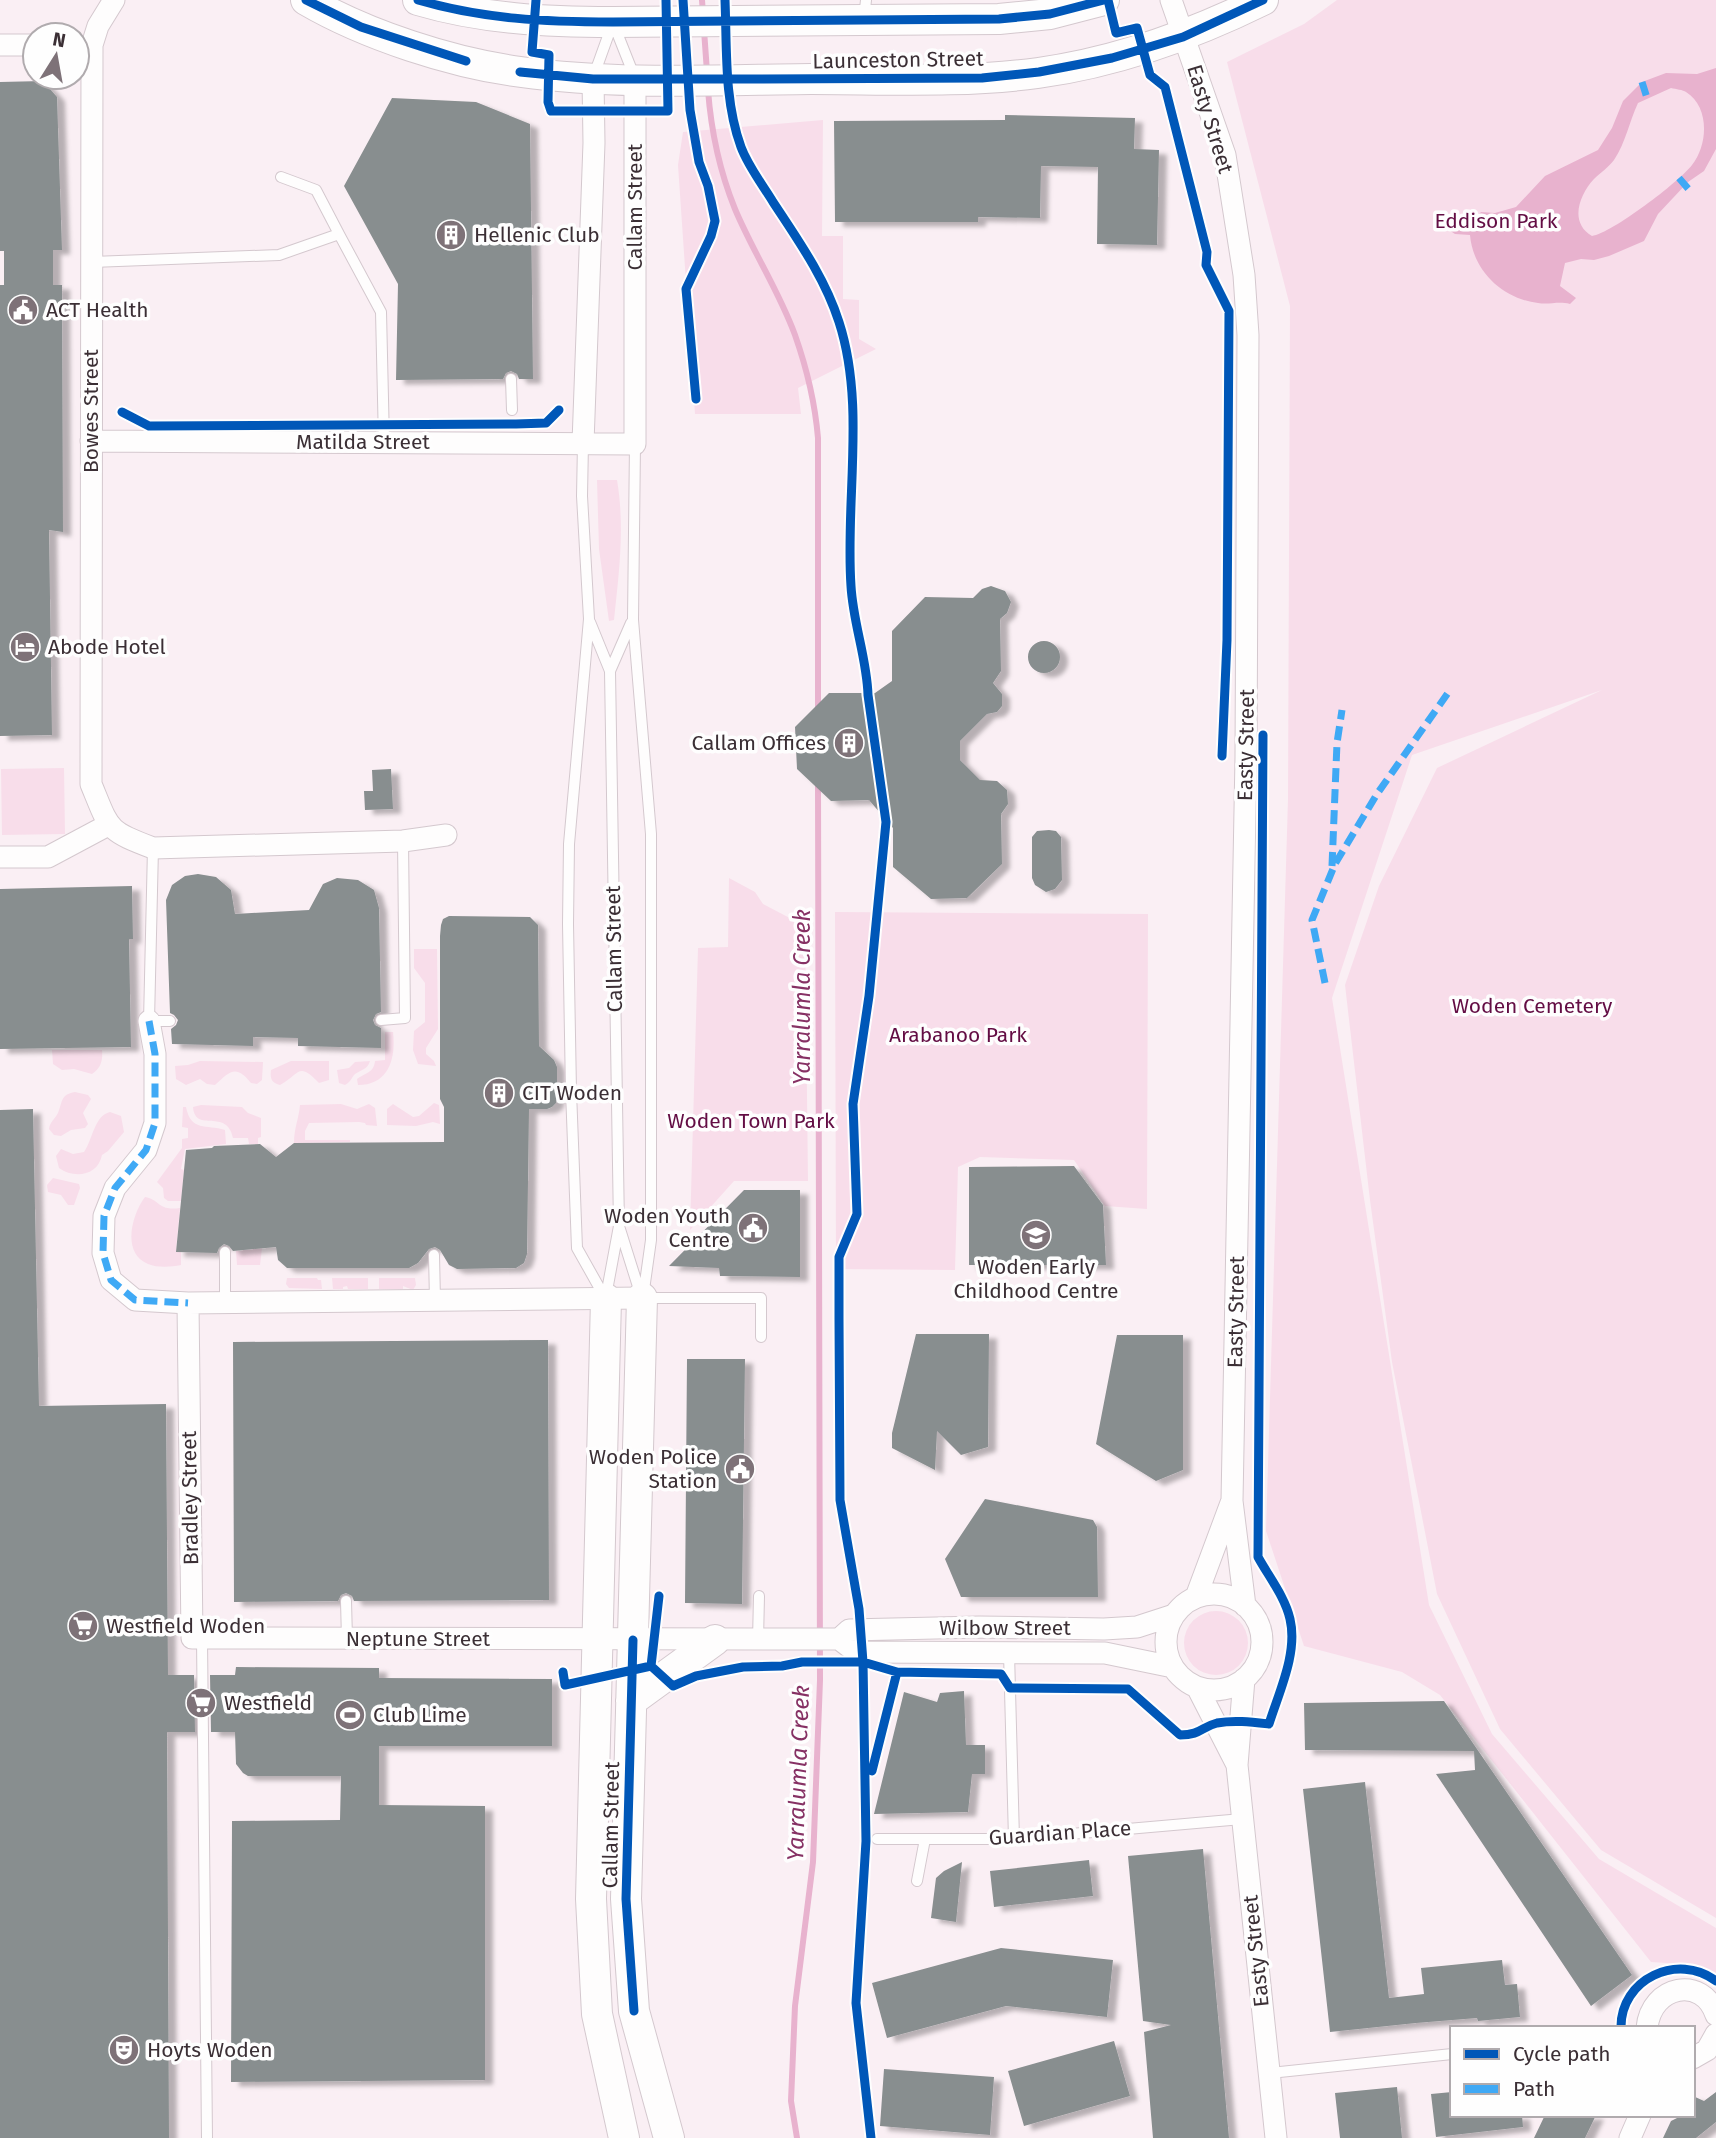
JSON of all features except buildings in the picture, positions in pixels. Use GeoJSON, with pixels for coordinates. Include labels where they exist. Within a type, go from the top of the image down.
{"type":"FeatureCollection","features":[{"type":"Feature","properties":{"kind":"street","name":"Bowes Street"},"geometry":{"type":"LineString","coordinates":[[91,36],[114,0]]}},
{"type":"Feature","properties":{"kind":"street","name":"Launceston Street"},"geometry":{"type":"LineString","coordinates":[[306,0],[360,27],[467,61],[520,72],[593,79],[982,78],[1016,75],[1112,58],[1183,37],[1263,0]]}},
{"type":"Feature","properties":{"kind":"street","name":"Launceston Street"},"geometry":{"type":"LineString","coordinates":[[418,0],[454,11],[557,16],[613,22],[739,21],[865,11],[999,19],[1050,14],[1104,0]]}},
{"type":"Feature","properties":{"kind":"street","name":"Easty Street"},"geometry":{"type":"LineString","coordinates":[[1171,0],[1226,155],[1244,275],[1248,335],[1246,771],[1232,1501],[1245,1606]]}},
{"type":"Feature","properties":{"kind":"street"},"geometry":{"type":"LineString","coordinates":[[0,45],[21,45]]}},
{"type":"Feature","properties":{"kind":"street","name":"Callam Street"},"geometry":{"type":"LineString","coordinates":[[583,443],[594,143],[593,79]]}},
{"type":"Feature","properties":{"kind":"street","name":"Callam Street"},"geometry":{"type":"LineString","coordinates":[[635,79],[635,443]]}},
{"type":"Feature","properties":{"kind":"street","name":"Bowes Street"},"geometry":{"type":"LineString","coordinates":[[86,91],[92,261],[91,785],[108,825]]}},
{"type":"Feature","properties":{"kind":"street","name":"Matilda Street"},"geometry":{"type":"LineString","coordinates":[[91,441],[635,443]]}},
{"type":"Feature","properties":{"kind":"street"},"geometry":{"type":"LineString","coordinates":[[0,857],[48,857],[108,825],[120,835],[153,848],[403,841],[446,835]]}},
{"type":"Feature","properties":{"kind":"street"},"geometry":{"type":"LineString","coordinates":[[149,1021],[155,1054],[155,1123],[146,1150],[115,1188],[104,1216],[103,1253],[111,1280],[135,1300],[188,1303],[642,1298]]}},
{"type":"Feature","properties":{"kind":"street","name":"Callam Street"},"geometry":{"type":"LineString","coordinates":[[642,1298],[626,1899],[634,2011],[668,2138]]}},
{"type":"Feature","properties":{"kind":"street","name":"Callam Street"},"geometry":{"type":"LineString","coordinates":[[606,1299],[591,1899],[597,2014],[624,2138]]}},
{"type":"Feature","properties":{"kind":"street","name":"Bradley Street"},"geometry":{"type":"LineString","coordinates":[[188,1303],[192,1638],[202,1638]]}},
{"type":"Feature","properties":{"kind":"street","name":"Easty Street"},"geometry":{"type":"LineString","coordinates":[[1196,1597],[1232,1501]]}},
{"type":"Feature","properties":{"kind":"street"},"geometry":{"type":"LineString","coordinates":[[1222,1595],[1245,1606],[1256,1619],[1261,1634],[1261,1651],[1255,1667],[1234,1686],[1222,1690],[1197,1687],[1183,1679],[1167,1655],[1165,1641],[1174,1615],[1196,1597],[1222,1595]]}},
{"type":"Feature","properties":{"kind":"street","name":"Wilbow Street"},"geometry":{"type":"LineString","coordinates":[[839,1639],[849,1630],[979,1627],[1115,1629],[1137,1627],[1174,1615]]}},
{"type":"Feature","properties":{"kind":"street","name":"Neptune Street"},"geometry":{"type":"LineString","coordinates":[[202,1638],[633,1640]]}},
{"type":"Feature","properties":{"kind":"street","name":"Wilbow Street"},"geometry":{"type":"LineString","coordinates":[[633,1640],[839,1639],[856,1652],[1105,1653],[1173,1667]]}},
{"type":"Feature","properties":{"kind":"street"},"geometry":{"type":"LineString","coordinates":[[631,1701],[715,1640]]}},
{"type":"Feature","properties":{"kind":"street","name":"Easty Street"},"geometry":{"type":"LineString","coordinates":[[1244,1679],[1237,1765],[1276,2138]]}},
{"type":"Feature","properties":{"kind":"street","name":"Easty Street"},"geometry":{"type":"LineString","coordinates":[[1197,1687],[1237,1765]]}},
{"type":"Feature","properties":{"kind":"street"},"geometry":{"type":"LineString","coordinates":[[1647,2026],[1652,2007],[1659,1998],[1669,1993],[1691,1991],[1701,1995],[1714,2007]]}},
{"type":"Feature","properties":{"kind":"street"},"geometry":{"type":"LineString","coordinates":[[1695,2057],[1707,2050],[1715,2039]]}},
{"type":"Feature","properties":{"kind":"street"},"geometry":{"type":"LineString","coordinates":[[1630,2138],[1639,2117]]}},
{"type":"Feature","properties":{"kind":"lane","name":"Callam Street"},"geometry":{"type":"LineString","coordinates":[[593,79],[613,22]]}},
{"type":"Feature","properties":{"kind":"lane","name":"Callam Street"},"geometry":{"type":"LineString","coordinates":[[613,22],[635,79]]}},
{"type":"Feature","properties":{"kind":"lane"},"geometry":{"type":"LineString","coordinates":[[281,177],[316,190],[381,312],[384,442]]}},
{"type":"Feature","properties":{"kind":"lane"},"geometry":{"type":"LineString","coordinates":[[92,261],[279,255],[339,234]]}},
{"type":"Feature","properties":{"kind":"lane"},"geometry":{"type":"LineString","coordinates":[[511,379],[512,410]]}},
{"type":"Feature","properties":{"kind":"lane","name":"Callam Street"},"geometry":{"type":"LineString","coordinates":[[583,443],[582,496],[589,619]]}},
{"type":"Feature","properties":{"kind":"lane","name":"Callam Street"},"geometry":{"type":"LineString","coordinates":[[635,443],[633,620],[651,834],[651,1240],[642,1298]]}},
{"type":"Feature","properties":{"kind":"lane"},"geometry":{"type":"LineString","coordinates":[[589,619],[610,671]]}},
{"type":"Feature","properties":{"kind":"lane"},"geometry":{"type":"LineString","coordinates":[[589,619],[569,844],[571,1091],[577,1248],[606,1299]]}},
{"type":"Feature","properties":{"kind":"lane"},"geometry":{"type":"LineString","coordinates":[[610,671],[633,620]]}},
{"type":"Feature","properties":{"kind":"lane","name":"Callam Street"},"geometry":{"type":"LineString","coordinates":[[610,671],[620,1226]]}},
{"type":"Feature","properties":{"kind":"lane"},"geometry":{"type":"LineString","coordinates":[[381,1020],[405,1018],[403,841]]}},
{"type":"Feature","properties":{"kind":"lane"},"geometry":{"type":"LineString","coordinates":[[153,848],[149,1021],[170,1021]]}},
{"type":"Feature","properties":{"kind":"lane"},"geometry":{"type":"LineString","coordinates":[[606,1299],[620,1226]]}},
{"type":"Feature","properties":{"kind":"lane"},"geometry":{"type":"LineString","coordinates":[[620,1226],[642,1298],[761,1298],[761,1337]]}},
{"type":"Feature","properties":{"kind":"lane"},"geometry":{"type":"LineString","coordinates":[[225,1252],[225,1302]]}},
{"type":"Feature","properties":{"kind":"lane"},"geometry":{"type":"LineString","coordinates":[[434,1255],[435,1300]]}},
{"type":"Feature","properties":{"kind":"lane"},"geometry":{"type":"LineString","coordinates":[[758,1640],[759,1596]]}},
{"type":"Feature","properties":{"kind":"lane"},"geometry":{"type":"LineString","coordinates":[[346,1601],[347,1639]]}},
{"type":"Feature","properties":{"kind":"lane","name":"Bradley Street"},"geometry":{"type":"LineString","coordinates":[[202,1638],[206,2138]]}},
{"type":"Feature","properties":{"kind":"lane"},"geometry":{"type":"LineString","coordinates":[[1009,1653],[1014,1839]]}},
{"type":"Feature","properties":{"kind":"lane","name":"Guardian Place"},"geometry":{"type":"LineString","coordinates":[[877,1839],[1014,1839],[1242,1819]]}},
{"type":"Feature","properties":{"kind":"lane"},"geometry":{"type":"LineString","coordinates":[[916,1881],[925,1839]]}},
{"type":"Feature","properties":{"kind":"lane"},"geometry":{"type":"LineString","coordinates":[[1270,2073],[1450,2054]]}},
{"type":"Feature","properties":{"kind":"green space"},"geometry":{"type":"Polygon","coordinates":[[[1337,0],[1716,0],[1716,1918],[1601,1850],[1500,1729],[1437,1594],[1392,1362],[1345,985],[1379,886],[1437,768],[1602,690],[1412,755],[1332,998],[1429,1605],[1492,1734],[1599,1859],[1716,1928],[1716,1974],[1698,1965],[1651,1962],[1440,1695],[1402,1672],[1304,1646],[1266,1531],[1288,799],[1290,306],[1227,62],[1304,24],[1337,0]]]}},
{"type":"Feature","properties":{"kind":"green space"},"geometry":{"type":"Polygon","coordinates":[[[823,120],[822,236],[843,236],[843,299],[859,300],[859,339],[876,349],[798,388],[801,414],[695,414],[678,165],[683,132],[823,120]]]}},
{"type":"Feature","properties":{"kind":"green space"},"geometry":{"type":"Polygon","coordinates":[[[597,480],[617,480],[619,498],[619,567],[614,620],[609,621],[599,549],[597,480]]]}},
{"type":"Feature","properties":{"kind":"green space"},"geometry":{"type":"Polygon","coordinates":[[[64,768],[65,834],[2,835],[1,769],[64,768]]]}},
{"type":"Feature","properties":{"kind":"green space","name":"Woden Town Park"},"geometry":{"type":"Polygon","coordinates":[[[729,878],[755,892],[763,904],[805,926],[808,1181],[734,1181],[690,1230],[698,948],[728,947],[729,878]]]}},
{"type":"Feature","properties":{"kind":"green space","name":"Arabanoo Park"},"geometry":{"type":"Polygon","coordinates":[[[835,912],[1148,914],[1147,1209],[1105,1206],[1074,1160],[980,1157],[958,1167],[955,1270],[836,1269],[835,912]]]}},
{"type":"Feature","properties":{"kind":"green space"},"geometry":{"type":"Polygon","coordinates":[[[414,949],[437,949],[438,1029],[426,1048],[426,1054],[436,1066],[418,1064],[413,1050],[414,1031],[425,1022],[425,983],[414,968],[414,949]]]}},
{"type":"Feature","properties":{"kind":"green space"},"geometry":{"type":"Polygon","coordinates":[[[385,1032],[393,1032],[394,1042],[388,1068],[377,1080],[358,1085],[357,1079],[371,1070],[375,1061],[385,1060],[385,1032]]]}},
{"type":"Feature","properties":{"kind":"green space"},"geometry":{"type":"Polygon","coordinates":[[[52,1050],[102,1050],[102,1060],[92,1074],[74,1069],[62,1070],[53,1064],[52,1050]]]}},
{"type":"Feature","properties":{"kind":"green space"},"geometry":{"type":"Polygon","coordinates":[[[200,1061],[263,1062],[262,1080],[257,1084],[251,1083],[237,1072],[229,1073],[215,1085],[200,1079],[186,1085],[176,1079],[175,1066],[200,1061]]]}},
{"type":"Feature","properties":{"kind":"green space"},"geometry":{"type":"Polygon","coordinates":[[[291,1061],[329,1061],[329,1080],[319,1083],[303,1071],[280,1085],[275,1083],[271,1078],[271,1070],[291,1061]]]}},
{"type":"Feature","properties":{"kind":"green space"},"geometry":{"type":"Polygon","coordinates":[[[370,1061],[366,1068],[355,1074],[347,1084],[339,1083],[337,1070],[349,1068],[355,1062],[370,1061]]]}},
{"type":"Feature","properties":{"kind":"green space"},"geometry":{"type":"Polygon","coordinates":[[[75,1092],[88,1095],[91,1099],[83,1113],[88,1124],[85,1128],[71,1130],[61,1136],[54,1135],[49,1129],[50,1125],[64,1097],[75,1092]]]}},
{"type":"Feature","properties":{"kind":"green space"},"geometry":{"type":"Polygon","coordinates":[[[434,1103],[439,1105],[440,1124],[433,1122],[416,1126],[387,1125],[387,1109],[393,1104],[413,1117],[419,1116],[434,1103]]]}},
{"type":"Feature","properties":{"kind":"green space"},"geometry":{"type":"Polygon","coordinates":[[[341,1104],[357,1109],[369,1104],[375,1108],[377,1126],[359,1122],[309,1123],[305,1140],[350,1142],[294,1143],[300,1105],[341,1104]]]}},
{"type":"Feature","properties":{"kind":"green space"},"geometry":{"type":"Polygon","coordinates":[[[183,1107],[186,1107],[188,1115],[196,1124],[225,1130],[226,1144],[185,1149],[181,1169],[184,1170],[181,1201],[168,1201],[164,1198],[163,1188],[157,1182],[182,1148],[182,1139],[188,1138],[188,1128],[182,1127],[183,1107]]]}},
{"type":"Feature","properties":{"kind":"green space"},"geometry":{"type":"Polygon","coordinates":[[[193,1107],[242,1107],[248,1113],[261,1118],[261,1137],[258,1138],[258,1144],[249,1144],[248,1138],[233,1138],[230,1129],[224,1124],[199,1119],[193,1107]]]}},
{"type":"Feature","properties":{"kind":"green space"},"geometry":{"type":"Polygon","coordinates":[[[110,1112],[121,1116],[124,1132],[102,1155],[96,1167],[85,1174],[71,1174],[59,1168],[56,1156],[61,1149],[73,1154],[84,1152],[100,1118],[110,1112]]]}},
{"type":"Feature","properties":{"kind":"green space"},"geometry":{"type":"Polygon","coordinates":[[[53,1178],[79,1184],[74,1205],[68,1205],[61,1195],[48,1192],[47,1185],[53,1178]]]}},
{"type":"Feature","properties":{"kind":"green space"},"geometry":{"type":"Polygon","coordinates":[[[145,1197],[163,1207],[180,1208],[176,1250],[181,1252],[181,1265],[164,1267],[148,1264],[134,1251],[133,1223],[145,1197]]]}},
{"type":"Feature","properties":{"kind":"green space"},"geometry":{"type":"Polygon","coordinates":[[[262,1248],[260,1265],[237,1265],[236,1251],[262,1248]]]}},
{"type":"Feature","properties":{"kind":"green space"},"geometry":{"type":"Polygon","coordinates":[[[287,1278],[317,1278],[321,1280],[322,1289],[289,1288],[286,1284],[287,1278]]]}},
{"type":"Feature","properties":{"kind":"green space"},"geometry":{"type":"Polygon","coordinates":[[[332,1278],[368,1278],[368,1289],[348,1289],[347,1286],[333,1289],[332,1278]]]}},
{"type":"Feature","properties":{"kind":"green space"},"geometry":{"type":"Polygon","coordinates":[[[379,1278],[415,1278],[416,1285],[413,1290],[403,1286],[403,1289],[379,1289],[379,1278]]]}},
{"type":"Feature","properties":{"kind":"green space"},"geometry":{"type":"Polygon","coordinates":[[[1216,1611],[1234,1617],[1242,1625],[1248,1643],[1242,1661],[1234,1669],[1216,1675],[1198,1669],[1190,1661],[1184,1643],[1190,1625],[1198,1617],[1216,1611]]]}},
{"type":"Feature","properties":{"kind":"shaded area"},"geometry":{"type":"Polygon","coordinates":[[[1716,68],[1716,149],[1704,171],[1688,182],[1658,214],[1644,241],[1609,256],[1565,263],[1560,286],[1576,298],[1570,304],[1542,303],[1513,296],[1492,281],[1484,271],[1472,248],[1470,235],[1455,234],[1446,228],[1447,222],[1470,223],[1481,212],[1495,213],[1516,207],[1545,176],[1598,150],[1612,128],[1623,101],[1642,82],[1666,73],[1697,74],[1716,68]],[[1671,88],[1638,103],[1612,163],[1594,179],[1584,193],[1579,216],[1581,224],[1592,236],[1602,233],[1645,206],[1685,173],[1697,157],[1703,137],[1703,116],[1694,99],[1686,92],[1671,88]]]}},
{"type":"Feature","properties":{"kind":"waterway","name":"Yarralumla Creek"},"geometry":{"type":"LineString","coordinates":[[702,0],[703,13]]}},
{"type":"Feature","properties":{"kind":"waterway","name":"Yarralumla Creek"},"geometry":{"type":"LineString","coordinates":[[704,30],[707,72]]}},
{"type":"Feature","properties":{"kind":"waterway","name":"Yarralumla Creek"},"geometry":{"type":"LineString","coordinates":[[708,90],[717,151],[730,195],[789,319],[813,399],[818,438],[818,710]]}},
{"type":"Feature","properties":{"kind":"waterway","name":"Yarralumla Creek"},"geometry":{"type":"LineString","coordinates":[[797,2138],[791,2101],[795,2006],[813,1862],[820,1680],[818,784]]}},
{"type":"Feature","properties":{"kind":"marked path"},"geometry":{"type":"LineString","coordinates":[[1642,82],[1647,98]]}},
{"type":"Feature","properties":{"kind":"marked path"},"geometry":{"type":"LineString","coordinates":[[1679,178],[1691,192]]}},
{"type":"Feature","properties":{"kind":"marked path"},"geometry":{"type":"LineString","coordinates":[[1325,983],[1312,920],[1335,864],[1377,794],[1450,690]]}},
{"type":"Feature","properties":{"kind":"marked path"},"geometry":{"type":"LineString","coordinates":[[1332,866],[1337,743],[1342,710]]}},
{"type":"Feature","properties":{"kind":"marked path"},"geometry":{"type":"LineString","coordinates":[[149,1021],[155,1054],[155,1123],[146,1150],[115,1188],[104,1216],[103,1253],[111,1280],[135,1300],[188,1303]]}},
{"type":"Feature","properties":{"kind":"cycle path"},"geometry":{"type":"LineString","coordinates":[[306,0],[361,27],[466,61]]}},
{"type":"Feature","properties":{"kind":"cycle path"},"geometry":{"type":"LineString","coordinates":[[418,0],[515,18],[613,22],[999,19],[1050,14],[1104,0]]}},
{"type":"Feature","properties":{"kind":"cycle path"},"geometry":{"type":"LineString","coordinates":[[536,0],[532,52],[549,55],[548,102],[551,111],[668,111],[666,0]]}},
{"type":"Feature","properties":{"kind":"cycle path"},"geometry":{"type":"LineString","coordinates":[[683,0],[690,110],[699,162],[708,186],[715,221],[711,236],[686,289],[696,399]]}},
{"type":"Feature","properties":{"kind":"cycle path"},"geometry":{"type":"LineString","coordinates":[[725,0],[729,93],[741,147],[751,168],[819,275],[839,322],[847,354],[853,419],[851,586],[886,822],[869,996],[853,1104],[857,1214],[839,1257],[840,1500],[859,1609],[863,1662],[866,1841],[856,2003],[871,2138]]}},
{"type":"Feature","properties":{"kind":"cycle path"},"geometry":{"type":"LineString","coordinates":[[1108,0],[1116,33],[1137,28],[1150,75],[1165,87],[1207,252],[1206,265],[1229,311],[1227,640],[1222,756]]}},
{"type":"Feature","properties":{"kind":"cycle path"},"geometry":{"type":"LineString","coordinates":[[520,72],[593,79],[982,78],[1039,72],[1112,58],[1183,37],[1263,0]]}},
{"type":"Feature","properties":{"kind":"cycle path"},"geometry":{"type":"LineString","coordinates":[[122,412],[149,426],[546,423],[559,410]]}},
{"type":"Feature","properties":{"kind":"cycle path"},"geometry":{"type":"LineString","coordinates":[[651,1666],[673,1686],[696,1676],[743,1667],[782,1666],[802,1662],[863,1662],[897,1672],[1001,1674],[1010,1688],[1128,1689],[1180,1735],[1192,1734],[1223,1722],[1269,1724],[1290,1659],[1292,1632],[1284,1603],[1258,1557],[1263,735]]}},
{"type":"Feature","properties":{"kind":"cycle path"},"geometry":{"type":"LineString","coordinates":[[563,1672],[565,1685],[651,1666],[659,1596]]}},
{"type":"Feature","properties":{"kind":"cycle path"},"geometry":{"type":"LineString","coordinates":[[633,1640],[626,1899],[634,2011]]}},
{"type":"Feature","properties":{"kind":"cycle path"},"geometry":{"type":"LineString","coordinates":[[872,1771],[897,1672]]}},
{"type":"Feature","properties":{"kind":"cycle path"},"geometry":{"type":"LineString","coordinates":[[1621,2026],[1623,2011],[1630,1996],[1654,1975],[1685,1969],[1716,1981]]}},
{"type":"Feature","properties":{"kind":"place","name":"Hellenic Club"},"geometry":{"type":"Point","coordinates":[451,235]}},
{"type":"Feature","properties":{"kind":"place","name":"ACT Health"},"geometry":{"type":"Point","coordinates":[23,310]}},
{"type":"Feature","properties":{"kind":"place","name":"Abode Hotel"},"geometry":{"type":"Point","coordinates":[25,647]}},
{"type":"Feature","properties":{"kind":"place","name":"Callam Offices"},"geometry":{"type":"Point","coordinates":[849,743]}},
{"type":"Feature","properties":{"kind":"place","name":"CIT Woden"},"geometry":{"type":"Point","coordinates":[499,1093]}},
{"type":"Feature","properties":{"kind":"place","name":"Woden Youth Centre"},"geometry":{"type":"Point","coordinates":[753,1228]}},
{"type":"Feature","properties":{"kind":"place","name":"Woden Early Childhood Centre"},"geometry":{"type":"Point","coordinates":[1036,1235]}},
{"type":"Feature","properties":{"kind":"place","name":"Woden Police Station"},"geometry":{"type":"Point","coordinates":[740,1469]}},
{"type":"Feature","properties":{"kind":"place","name":"Westfield Woden"},"geometry":{"type":"Point","coordinates":[83,1626]}},
{"type":"Feature","properties":{"kind":"place","name":"Westfield"},"geometry":{"type":"Point","coordinates":[201,1703]}},
{"type":"Feature","properties":{"kind":"place","name":"Club Lime"},"geometry":{"type":"Point","coordinates":[350,1715]}},
{"type":"Feature","properties":{"kind":"place","name":"Hoyts Woden"},"geometry":{"type":"Point","coordinates":[124,2050]}},
{"type":"Feature","properties":{"kind":"park label","name":"Eddison Park"},"geometry":{"type":"Point","coordinates":[1496,221]}},
{"type":"Feature","properties":{"kind":"park label","name":"Woden Cemetery"},"geometry":{"type":"Point","coordinates":[1532,1006]}}]}
